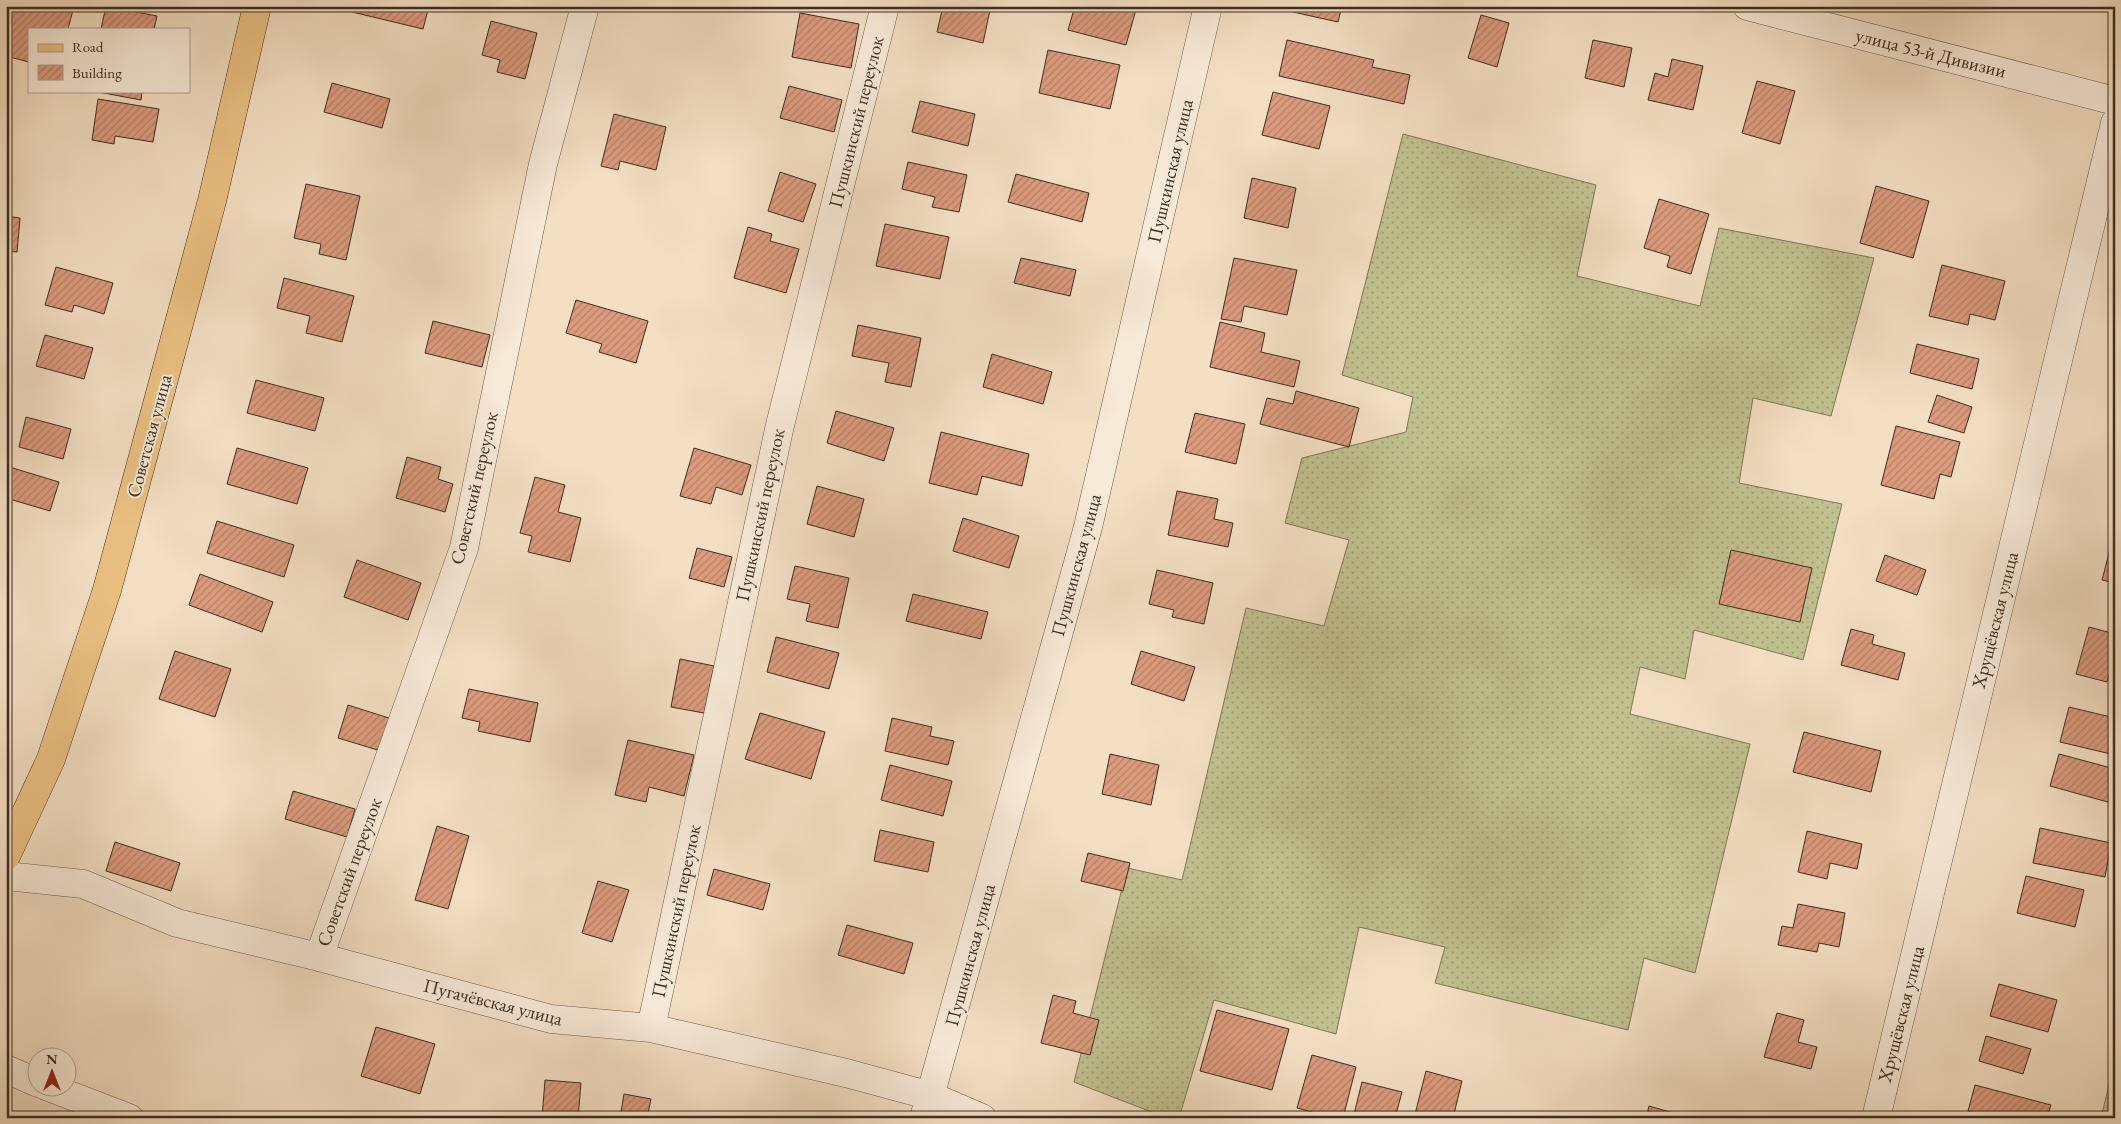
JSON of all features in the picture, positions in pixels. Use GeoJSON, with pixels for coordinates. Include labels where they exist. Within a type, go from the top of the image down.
{"type":"FeatureCollection","features":[{"type":"Feature","properties":{"kind":"main road","name":"Советская улица"},"geometry":{"type":"LineString","coordinates":[[6,856],[51,759],[107,590],[212,201],[257,6]]}},
{"type":"Feature","properties":{"kind":"street","name":"Советский переулок"},"geometry":{"type":"LineString","coordinates":[[319,957],[464,548],[543,164],[585,6]]}},
{"type":"Feature","properties":{"kind":"street","name":"Пушкинский переулок"},"geometry":{"type":"LineString","coordinates":[[651,1028],[780,425],[885,6]]}},
{"type":"Feature","properties":{"kind":"street","name":"Пушкинская улица"},"geometry":{"type":"LineString","coordinates":[[928,1107],[1088,527],[1208,6]]}},
{"type":"Feature","properties":{"kind":"street","name":"улица 53-й Дивизии"},"geometry":{"type":"LineString","coordinates":[[1747,6],[2115,101]]}},
{"type":"Feature","properties":{"kind":"street","name":"Хрущёвская улица"},"geometry":{"type":"LineString","coordinates":[[1876,1118],[2115,123]]}},
{"type":"Feature","properties":{"kind":"street","name":"Пугачёвская улица"},"geometry":{"type":"LineString","coordinates":[[6,876],[82,884],[177,923],[319,957],[551,1019],[651,1028],[846,1073],[928,1107],[982,1118]]}},
{"type":"Feature","properties":{"kind":"street"},"geometry":{"type":"LineString","coordinates":[[6,1069],[28,1079]]}},
{"type":"Feature","properties":{"kind":"street"},"geometry":{"type":"LineString","coordinates":[[72,1096],[129,1118]]}},
{"type":"Feature","properties":{"kind":"shaded area"},"geometry":{"type":"Polygon","coordinates":[[[1403,134],[1596,185],[1577,276],[1700,306],[1719,228],[1874,258],[1831,416],[1753,398],[1739,483],[1842,504],[1803,660],[1694,630],[1685,679],[1640,667],[1630,714],[1750,744],[1695,973],[1644,958],[1628,1030],[1435,983],[1445,947],[1359,927],[1336,1034],[1214,1000],[1179,1118],[1167,1118],[1074,1082],[1127,868],[1182,880],[1246,608],[1324,626],[1349,540],[1285,523],[1302,458],[1406,432],[1413,397],[1342,375],[1403,134]]]}},
{"type":"Feature","properties":{"kind":"shaded area"},"geometry":{"type":"Polygon","coordinates":[[[2115,1060],[2115,1118],[2101,1118],[2115,1060]]]}},
{"type":"Feature","properties":{"kind":"building"},"geometry":{"type":"Polygon","coordinates":[[[6,6],[59,6],[73,10],[68,28],[28,28],[28,62],[6,56],[6,6]]]}},
{"type":"Feature","properties":{"kind":"building"},"geometry":{"type":"Polygon","coordinates":[[[106,6],[157,16],[154,28],[101,28],[106,6]]]}},
{"type":"Feature","properties":{"kind":"building"},"geometry":{"type":"Polygon","coordinates":[[[349,6],[429,6],[423,29],[348,11],[349,6]]]}},
{"type":"Feature","properties":{"kind":"building"},"geometry":{"type":"Polygon","coordinates":[[[943,6],[973,6],[990,10],[983,43],[937,32],[943,6]]]}},
{"type":"Feature","properties":{"kind":"building"},"geometry":{"type":"Polygon","coordinates":[[[1075,6],[1137,6],[1126,45],[1068,30],[1075,6]]]}},
{"type":"Feature","properties":{"kind":"building"},"geometry":{"type":"Polygon","coordinates":[[[1294,6],[1342,6],[1338,22],[1293,12],[1294,6]]]}},
{"type":"Feature","properties":{"kind":"building"},"geometry":{"type":"Polygon","coordinates":[[[800,13],[859,24],[851,68],[792,57],[800,13]]]}},
{"type":"Feature","properties":{"kind":"building"},"geometry":{"type":"Polygon","coordinates":[[[1481,15],[1509,23],[1497,67],[1468,58],[1481,15]]]}},
{"type":"Feature","properties":{"kind":"building"},"geometry":{"type":"Polygon","coordinates":[[[491,21],[537,33],[525,79],[497,72],[500,60],[482,55],[491,21]]]}},
{"type":"Feature","properties":{"kind":"building"},"geometry":{"type":"Polygon","coordinates":[[[1287,40],[1374,60],[1372,67],[1410,75],[1404,104],[1279,76],[1287,40]]]}},
{"type":"Feature","properties":{"kind":"building"},"geometry":{"type":"Polygon","coordinates":[[[1593,40],[1632,48],[1624,87],[1585,78],[1593,40]]]}},
{"type":"Feature","properties":{"kind":"building"},"geometry":{"type":"Polygon","coordinates":[[[1048,50],[1120,65],[1110,109],[1039,93],[1048,50]]]}},
{"type":"Feature","properties":{"kind":"building"},"geometry":{"type":"Polygon","coordinates":[[[1672,59],[1703,66],[1693,110],[1648,100],[1655,73],[1668,77],[1672,59]]]}},
{"type":"Feature","properties":{"kind":"building"},"geometry":{"type":"Polygon","coordinates":[[[1757,81],[1795,91],[1780,144],[1742,133],[1757,81]]]}},
{"type":"Feature","properties":{"kind":"building"},"geometry":{"type":"Polygon","coordinates":[[[332,83],[390,99],[382,128],[324,112],[332,83]]]}},
{"type":"Feature","properties":{"kind":"building"},"geometry":{"type":"Polygon","coordinates":[[[789,86],[842,100],[834,132],[780,118],[789,86]]]}},
{"type":"Feature","properties":{"kind":"building"},"geometry":{"type":"Polygon","coordinates":[[[98,92],[142,92],[141,100],[98,92]]]}},
{"type":"Feature","properties":{"kind":"building"},"geometry":{"type":"Polygon","coordinates":[[[1273,92],[1330,106],[1319,149],[1262,135],[1273,92]]]}},
{"type":"Feature","properties":{"kind":"building"},"geometry":{"type":"Polygon","coordinates":[[[98,99],[159,109],[153,142],[115,136],[114,144],[92,140],[98,99]]]}},
{"type":"Feature","properties":{"kind":"building"},"geometry":{"type":"Polygon","coordinates":[[[920,101],[975,114],[968,146],[912,132],[920,101]]]}},
{"type":"Feature","properties":{"kind":"building"},"geometry":{"type":"Polygon","coordinates":[[[614,114],[666,127],[656,170],[620,161],[618,170],[601,166],[614,114]]]}},
{"type":"Feature","properties":{"kind":"building"},"geometry":{"type":"Polygon","coordinates":[[[908,162],[967,175],[959,212],[932,207],[935,197],[902,189],[908,162]]]}},
{"type":"Feature","properties":{"kind":"building"},"geometry":{"type":"Polygon","coordinates":[[[780,172],[816,184],[803,222],[768,211],[780,172]]]}},
{"type":"Feature","properties":{"kind":"building"},"geometry":{"type":"Polygon","coordinates":[[[1016,174],[1089,193],[1082,222],[1008,202],[1016,174]]]}},
{"type":"Feature","properties":{"kind":"building"},"geometry":{"type":"Polygon","coordinates":[[[1252,178],[1296,188],[1288,228],[1244,218],[1252,178]]]}},
{"type":"Feature","properties":{"kind":"building"},"geometry":{"type":"Polygon","coordinates":[[[306,184],[360,196],[346,260],[319,254],[321,244],[294,238],[306,184]]]}},
{"type":"Feature","properties":{"kind":"building"},"geometry":{"type":"Polygon","coordinates":[[[1876,186],[1929,201],[1913,258],[1860,243],[1876,186]]]}},
{"type":"Feature","properties":{"kind":"building"},"geometry":{"type":"Polygon","coordinates":[[[1659,199],[1709,214],[1691,274],[1667,267],[1670,256],[1644,248],[1659,199]]]}},
{"type":"Feature","properties":{"kind":"building"},"geometry":{"type":"Polygon","coordinates":[[[6,216],[20,218],[17,252],[6,251],[6,216]]]}},
{"type":"Feature","properties":{"kind":"building"},"geometry":{"type":"Polygon","coordinates":[[[885,224],[949,237],[940,279],[876,266],[885,224]]]}},
{"type":"Feature","properties":{"kind":"building"},"geometry":{"type":"Polygon","coordinates":[[[748,227],[772,234],[770,241],[799,249],[786,293],[734,278],[748,227]]]}},
{"type":"Feature","properties":{"kind":"building"},"geometry":{"type":"Polygon","coordinates":[[[1021,258],[1076,270],[1070,296],[1014,283],[1021,258]]]}},
{"type":"Feature","properties":{"kind":"building"},"geometry":{"type":"Polygon","coordinates":[[[1234,258],[1297,270],[1287,315],[1244,306],[1241,322],[1221,319],[1234,258]]]}},
{"type":"Feature","properties":{"kind":"building"},"geometry":{"type":"Polygon","coordinates":[[[1942,265],[2005,281],[1995,320],[1970,314],[1968,325],[1929,316],[1942,265]]]}},
{"type":"Feature","properties":{"kind":"building"},"geometry":{"type":"Polygon","coordinates":[[[56,267],[113,283],[104,314],[74,305],[72,312],[45,305],[56,267]]]}},
{"type":"Feature","properties":{"kind":"building"},"geometry":{"type":"Polygon","coordinates":[[[284,278],[354,296],[342,342],[306,333],[310,316],[277,308],[284,278]]]}},
{"type":"Feature","properties":{"kind":"building"},"geometry":{"type":"Polygon","coordinates":[[[576,300],[648,321],[636,363],[599,352],[602,344],[566,333],[576,300]]]}},
{"type":"Feature","properties":{"kind":"building"},"geometry":{"type":"Polygon","coordinates":[[[433,321],[490,335],[482,367],[425,353],[433,321]]]}},
{"type":"Feature","properties":{"kind":"building"},"geometry":{"type":"Polygon","coordinates":[[[1220,322],[1265,333],[1261,352],[1300,361],[1294,387],[1210,367],[1220,322]]]}},
{"type":"Feature","properties":{"kind":"building"},"geometry":{"type":"Polygon","coordinates":[[[858,325],[921,338],[911,387],[885,382],[889,363],[852,356],[858,325]]]}},
{"type":"Feature","properties":{"kind":"building"},"geometry":{"type":"Polygon","coordinates":[[[45,335],[93,348],[84,379],[36,366],[45,335]]]}},
{"type":"Feature","properties":{"kind":"building"},"geometry":{"type":"Polygon","coordinates":[[[1917,344],[1979,359],[1972,389],[1910,373],[1917,344]]]}},
{"type":"Feature","properties":{"kind":"building"},"geometry":{"type":"Polygon","coordinates":[[[992,354],[1052,372],[1043,404],[983,387],[992,354]]]}},
{"type":"Feature","properties":{"kind":"building"},"geometry":{"type":"Polygon","coordinates":[[[6,371],[12,372],[6,391],[6,371]]]}},
{"type":"Feature","properties":{"kind":"building"},"geometry":{"type":"Polygon","coordinates":[[[256,380],[324,398],[315,431],[247,413],[256,380]]]}},
{"type":"Feature","properties":{"kind":"building"},"geometry":{"type":"Polygon","coordinates":[[[1296,391],[1359,408],[1349,447],[1260,424],[1267,398],[1293,404],[1296,391]]]}},
{"type":"Feature","properties":{"kind":"building"},"geometry":{"type":"Polygon","coordinates":[[[1937,395],[1972,407],[1964,433],[1928,422],[1937,395]]]}},
{"type":"Feature","properties":{"kind":"building"},"geometry":{"type":"Polygon","coordinates":[[[836,411],[894,428],[884,461],[827,443],[836,411]]]}},
{"type":"Feature","properties":{"kind":"building"},"geometry":{"type":"Polygon","coordinates":[[[1195,413],[1245,424],[1236,464],[1185,452],[1195,413]]]}},
{"type":"Feature","properties":{"kind":"building"},"geometry":{"type":"Polygon","coordinates":[[[26,417],[71,429],[63,459],[19,447],[26,417]]]}},
{"type":"Feature","properties":{"kind":"building"},"geometry":{"type":"Polygon","coordinates":[[[1896,426],[1960,442],[1951,477],[1940,474],[1934,499],[1881,485],[1896,426]]]}},
{"type":"Feature","properties":{"kind":"building"},"geometry":{"type":"Polygon","coordinates":[[[941,432],[1029,454],[1022,486],[982,476],[977,495],[929,483],[941,432]]]}},
{"type":"Feature","properties":{"kind":"building"},"geometry":{"type":"Polygon","coordinates":[[[237,448],[308,468],[297,504],[227,484],[237,448]]]}},
{"type":"Feature","properties":{"kind":"building"},"geometry":{"type":"Polygon","coordinates":[[[694,448],[751,465],[742,495],[716,487],[711,504],[680,496],[694,448]]]}},
{"type":"Feature","properties":{"kind":"building"},"geometry":{"type":"Polygon","coordinates":[[[407,457],[441,467],[438,479],[453,484],[445,512],[396,498],[407,457]]]}},
{"type":"Feature","properties":{"kind":"building"},"geometry":{"type":"Polygon","coordinates":[[[6,466],[59,482],[50,511],[6,498],[6,466]]]}},
{"type":"Feature","properties":{"kind":"building"},"geometry":{"type":"Polygon","coordinates":[[[535,477],[565,485],[558,512],[581,518],[570,562],[528,552],[532,536],[520,533],[535,477]]]}},
{"type":"Feature","properties":{"kind":"building"},"geometry":{"type":"Polygon","coordinates":[[[817,486],[864,499],[854,537],[807,524],[817,486]]]}},
{"type":"Feature","properties":{"kind":"building"},"geometry":{"type":"Polygon","coordinates":[[[1177,491],[1218,499],[1214,519],[1233,523],[1228,547],[1168,535],[1177,491]]]}},
{"type":"Feature","properties":{"kind":"building"},"geometry":{"type":"Polygon","coordinates":[[[963,518],[1019,536],[1009,568],[953,551],[963,518]]]}},
{"type":"Feature","properties":{"kind":"building"},"geometry":{"type":"Polygon","coordinates":[[[217,521],[294,545],[284,577],[207,553],[217,521]]]}},
{"type":"Feature","properties":{"kind":"building"},"geometry":{"type":"Polygon","coordinates":[[[697,548],[732,557],[724,587],[689,578],[697,548]]]}},
{"type":"Feature","properties":{"kind":"building"},"geometry":{"type":"Polygon","coordinates":[[[2110,549],[2115,550],[2115,583],[2102,580],[2110,549]]]}},
{"type":"Feature","properties":{"kind":"building"},"geometry":{"type":"Polygon","coordinates":[[[1731,550],[1812,568],[1800,622],[1719,604],[1731,550]]]}},
{"type":"Feature","properties":{"kind":"building"},"geometry":{"type":"Polygon","coordinates":[[[1885,555],[1926,570],[1917,595],[1876,581],[1885,555]]]}},
{"type":"Feature","properties":{"kind":"building"},"geometry":{"type":"Polygon","coordinates":[[[357,560],[421,583],[408,620],[344,597],[357,560]]]}},
{"type":"Feature","properties":{"kind":"building"},"geometry":{"type":"Polygon","coordinates":[[[795,566],[849,578],[838,628],[806,621],[810,604],[787,599],[795,566]]]}},
{"type":"Feature","properties":{"kind":"building"},"geometry":{"type":"Polygon","coordinates":[[[1157,570],[1213,583],[1204,624],[1172,617],[1174,610],[1149,604],[1157,570]]]}},
{"type":"Feature","properties":{"kind":"building"},"geometry":{"type":"Polygon","coordinates":[[[200,574],[273,602],[262,632],[189,605],[200,574]]]}},
{"type":"Feature","properties":{"kind":"building"},"geometry":{"type":"Polygon","coordinates":[[[913,594],[988,612],[981,639],[906,621],[913,594]]]}},
{"type":"Feature","properties":{"kind":"building"},"geometry":{"type":"Polygon","coordinates":[[[2089,627],[2115,634],[2115,655],[2107,682],[2076,674],[2089,627]]]}},
{"type":"Feature","properties":{"kind":"building"},"geometry":{"type":"Polygon","coordinates":[[[1851,629],[1874,635],[1872,644],[1905,653],[1898,680],[1841,665],[1851,629]]]}},
{"type":"Feature","properties":{"kind":"building"},"geometry":{"type":"Polygon","coordinates":[[[776,637],[839,653],[829,689],[767,672],[776,637]]]}},
{"type":"Feature","properties":{"kind":"building"},"geometry":{"type":"Polygon","coordinates":[[[175,651],[231,669],[215,717],[159,699],[175,651]]]}},
{"type":"Feature","properties":{"kind":"building"},"geometry":{"type":"Polygon","coordinates":[[[1141,651],[1195,667],[1184,701],[1131,684],[1141,651]]]}},
{"type":"Feature","properties":{"kind":"building"},"geometry":{"type":"Polygon","coordinates":[[[680,659],[714,666],[704,713],[671,707],[680,659]]]}},
{"type":"Feature","properties":{"kind":"building"},"geometry":{"type":"Polygon","coordinates":[[[469,689],[538,703],[530,742],[478,731],[480,722],[462,718],[469,689]]]}},
{"type":"Feature","properties":{"kind":"building"},"geometry":{"type":"Polygon","coordinates":[[[348,705],[392,719],[381,751],[338,738],[348,705]]]}},
{"type":"Feature","properties":{"kind":"building"},"geometry":{"type":"Polygon","coordinates":[[[2069,707],[2115,718],[2115,755],[2060,742],[2069,707]]]}},
{"type":"Feature","properties":{"kind":"building"},"geometry":{"type":"Polygon","coordinates":[[[760,713],[825,732],[811,779],[745,759],[760,713]]]}},
{"type":"Feature","properties":{"kind":"building"},"geometry":{"type":"Polygon","coordinates":[[[892,718],[932,727],[930,736],[954,741],[948,765],[885,751],[892,718]]]}},
{"type":"Feature","properties":{"kind":"building"},"geometry":{"type":"Polygon","coordinates":[[[1804,732],[1881,751],[1871,792],[1793,772],[1804,732]]]}},
{"type":"Feature","properties":{"kind":"building"},"geometry":{"type":"Polygon","coordinates":[[[628,740],[694,755],[684,796],[649,787],[646,802],[615,795],[628,740]]]}},
{"type":"Feature","properties":{"kind":"building"},"geometry":{"type":"Polygon","coordinates":[[[1110,754],[1159,765],[1151,805],[1102,794],[1110,754]]]}},
{"type":"Feature","properties":{"kind":"building"},"geometry":{"type":"Polygon","coordinates":[[[2059,754],[2115,769],[2115,804],[2050,786],[2059,754]]]}},
{"type":"Feature","properties":{"kind":"building"},"geometry":{"type":"Polygon","coordinates":[[[890,765],[952,781],[943,816],[881,800],[890,765]]]}},
{"type":"Feature","properties":{"kind":"building"},"geometry":{"type":"Polygon","coordinates":[[[293,791],[355,809],[347,837],[285,819],[293,791]]]}},
{"type":"Feature","properties":{"kind":"building"},"geometry":{"type":"Polygon","coordinates":[[[437,826],[469,836],[448,909],[415,900],[437,826]]]}},
{"type":"Feature","properties":{"kind":"building"},"geometry":{"type":"Polygon","coordinates":[[[2040,828],[2111,843],[2105,877],[2033,863],[2040,828]]]}},
{"type":"Feature","properties":{"kind":"building"},"geometry":{"type":"Polygon","coordinates":[[[880,830],[934,842],[928,872],[874,861],[880,830]]]}},
{"type":"Feature","properties":{"kind":"building"},"geometry":{"type":"Polygon","coordinates":[[[1807,831],[1862,844],[1857,869],[1830,863],[1827,879],[1798,872],[1807,831]]]}},
{"type":"Feature","properties":{"kind":"building"},"geometry":{"type":"Polygon","coordinates":[[[115,842],[180,863],[171,891],[106,871],[115,842]]]}},
{"type":"Feature","properties":{"kind":"building"},"geometry":{"type":"Polygon","coordinates":[[[1088,853],[1130,863],[1123,891],[1081,881],[1088,853]]]}},
{"type":"Feature","properties":{"kind":"building"},"geometry":{"type":"Polygon","coordinates":[[[714,869],[770,884],[763,910],[707,895],[714,869]]]}},
{"type":"Feature","properties":{"kind":"building"},"geometry":{"type":"Polygon","coordinates":[[[2026,876],[2084,890],[2075,927],[2017,913],[2026,876]]]}},
{"type":"Feature","properties":{"kind":"building"},"geometry":{"type":"Polygon","coordinates":[[[598,881],[629,890],[612,942],[582,933],[598,881]]]}},
{"type":"Feature","properties":{"kind":"building"},"geometry":{"type":"Polygon","coordinates":[[[1798,904],[1845,913],[1839,947],[1819,943],[1817,952],[1778,945],[1782,926],[1793,928],[1798,904]]]}},
{"type":"Feature","properties":{"kind":"building"},"geometry":{"type":"Polygon","coordinates":[[[847,925],[913,943],[904,974],[838,955],[847,925]]]}},
{"type":"Feature","properties":{"kind":"building"},"geometry":{"type":"Polygon","coordinates":[[[1999,984],[2057,1000],[2048,1032],[1990,1016],[1999,984]]]}},
{"type":"Feature","properties":{"kind":"building"},"geometry":{"type":"Polygon","coordinates":[[[1053,995],[1076,1001],[1073,1013],[1099,1020],[1090,1055],[1041,1043],[1053,995]]]}},
{"type":"Feature","properties":{"kind":"building"},"geometry":{"type":"Polygon","coordinates":[[[1217,1010],[1289,1029],[1272,1090],[1200,1071],[1217,1010]]]}},
{"type":"Feature","properties":{"kind":"building"},"geometry":{"type":"Polygon","coordinates":[[[1777,1013],[1804,1020],[1798,1042],[1817,1047],[1811,1069],[1764,1057],[1777,1013]]]}},
{"type":"Feature","properties":{"kind":"building"},"geometry":{"type":"Polygon","coordinates":[[[376,1027],[435,1044],[420,1094],[361,1076],[376,1027]]]}},
{"type":"Feature","properties":{"kind":"building"},"geometry":{"type":"Polygon","coordinates":[[[1986,1036],[2031,1049],[2023,1074],[1979,1061],[1986,1036]]]}},
{"type":"Feature","properties":{"kind":"building"},"geometry":{"type":"Polygon","coordinates":[[[1312,1055],[1356,1067],[1343,1118],[1334,1118],[1297,1108],[1312,1055]]]}},
{"type":"Feature","properties":{"kind":"building"},"geometry":{"type":"Polygon","coordinates":[[[1426,1071],[1462,1081],[1453,1118],[1414,1118],[1426,1071]]]}},
{"type":"Feature","properties":{"kind":"building"},"geometry":{"type":"Polygon","coordinates":[[[545,1080],[581,1083],[578,1118],[542,1118],[545,1080]]]}},
{"type":"Feature","properties":{"kind":"building"},"geometry":{"type":"Polygon","coordinates":[[[1362,1082],[1402,1092],[1395,1118],[1353,1118],[1362,1082]]]}},
{"type":"Feature","properties":{"kind":"building"},"geometry":{"type":"Polygon","coordinates":[[[1975,1085],[2051,1105],[2047,1118],[1992,1118],[1968,1111],[1975,1085]]]}},
{"type":"Feature","properties":{"kind":"building"},"geometry":{"type":"Polygon","coordinates":[[[624,1094],[651,1099],[647,1118],[620,1118],[624,1094]]]}},
{"type":"Feature","properties":{"kind":"building"},"geometry":{"type":"Polygon","coordinates":[[[1649,1106],[1684,1116],[1684,1118],[1646,1118],[1649,1106]]]}}]}
